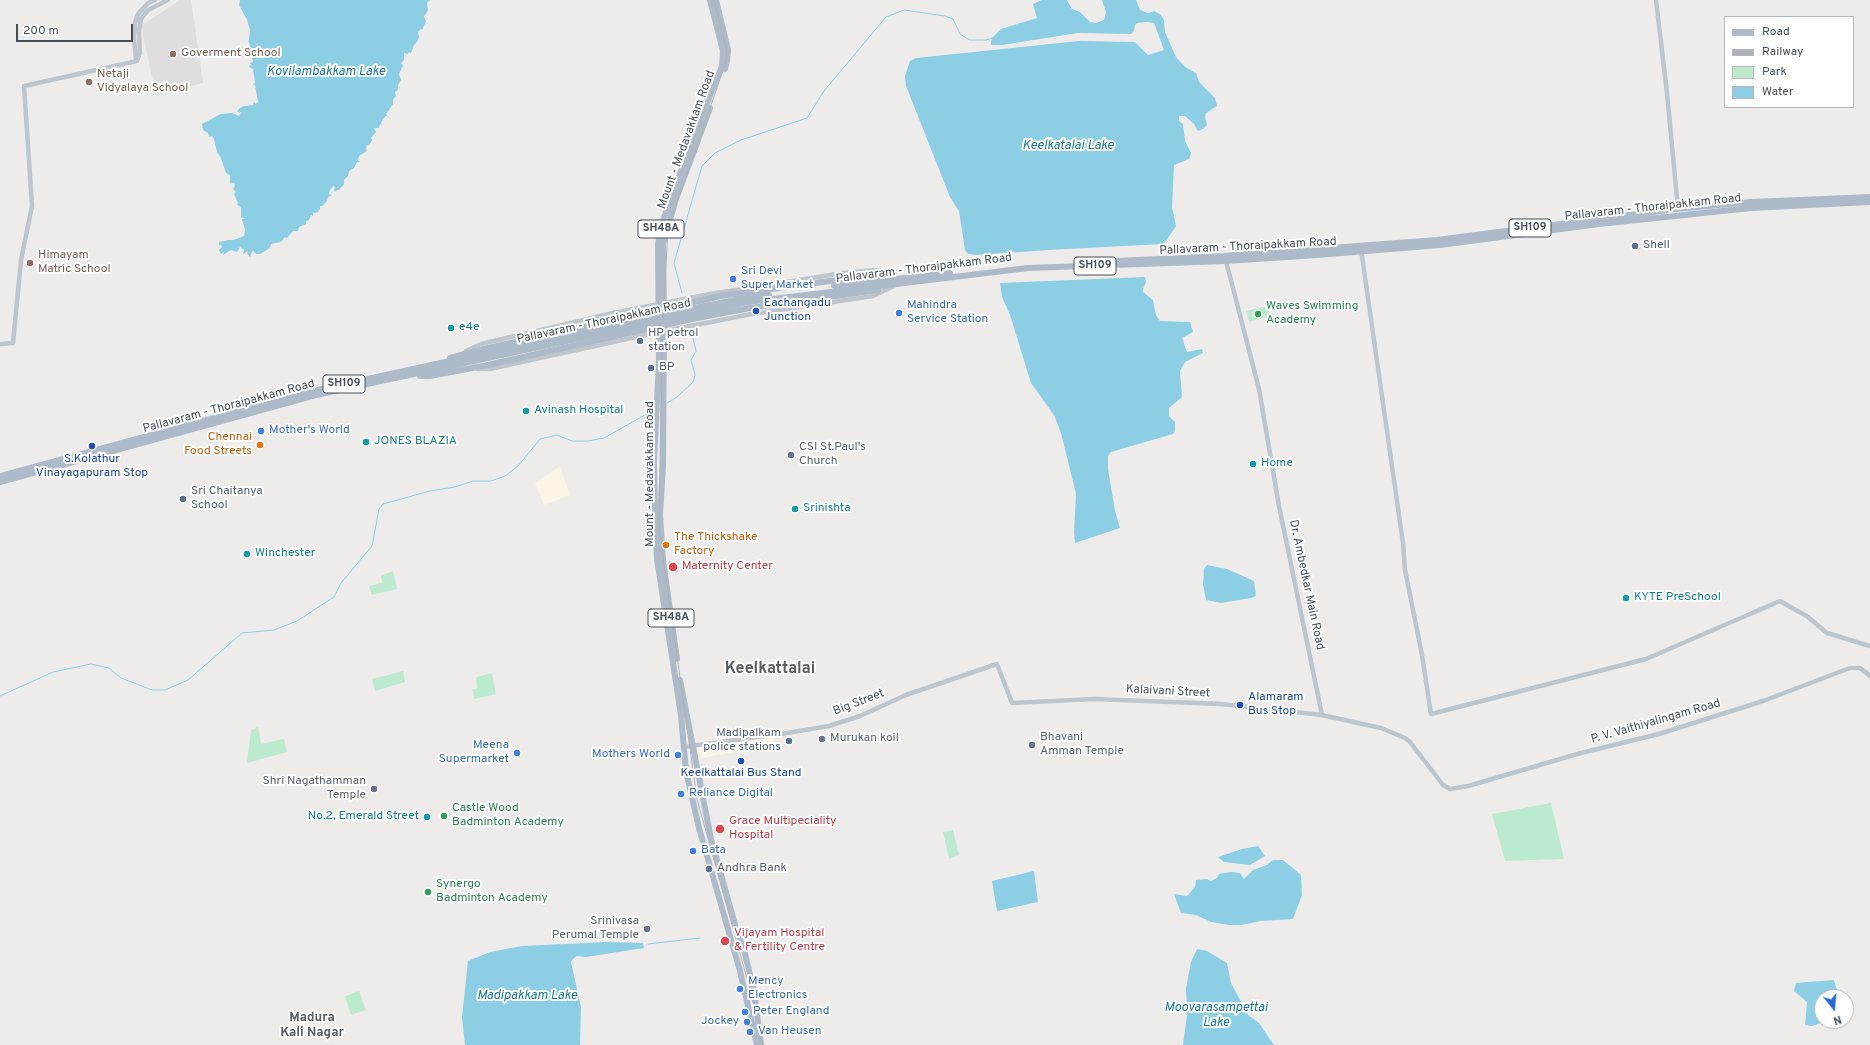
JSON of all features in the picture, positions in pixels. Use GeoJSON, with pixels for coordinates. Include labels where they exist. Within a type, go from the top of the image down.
{"type":"FeatureCollection","features":[{"type":"Feature","properties":{"kind":"main road","name":"SH48A"},"geometry":{"type":"LineString","coordinates":[[661,331],[658,244],[662,223],[724,59],[710,0]]}},
{"type":"Feature","properties":{"kind":"main road","name":"Mount - Medavakkam Road"},"geometry":{"type":"LineString","coordinates":[[661,303],[663,244],[668,223],[728,56],[716,0]]}},
{"type":"Feature","properties":{"kind":"main road","name":"Pallavaram - Thoraipakkam Road"},"geometry":{"type":"LineString","coordinates":[[999,269],[1226,261],[1437,240],[1678,209],[1751,202],[1870,197]]}},
{"type":"Feature","properties":{"kind":"main road","name":"Pallavaram - Thoraipakkam Road"},"geometry":{"type":"LineString","coordinates":[[0,476],[316,395],[407,376],[740,299],[999,269],[1361,248],[1440,245],[1599,224],[1751,208],[1870,202]]}},
{"type":"Feature","properties":{"kind":"main road"},"geometry":{"type":"LineString","coordinates":[[412,370],[484,349],[721,296],[874,275],[895,276],[912,279]]}},
{"type":"Feature","properties":{"kind":"main road"},"geometry":{"type":"LineString","coordinates":[[407,376],[430,376],[464,370],[692,319],[750,308],[878,290],[912,279]]}},
{"type":"Feature","properties":{"kind":"main road","name":"Pallavaram - Thoraipakkam Road"},"geometry":{"type":"LineString","coordinates":[[0,482],[145,438],[305,393],[661,317]]}},
{"type":"Feature","properties":{"kind":"main road","name":"Mount - Medavakkam Road"},"geometry":{"type":"LineString","coordinates":[[661,331],[660,416],[663,466],[660,515],[663,560],[680,678],[712,845],[748,965],[754,992],[761,1045]]}},
{"type":"Feature","properties":{"kind":"main road","name":"Mount - Medavakkam Road"},"geometry":{"type":"LineString","coordinates":[[660,416],[654,460],[658,559],[681,715],[686,771],[698,828],[740,971],[757,1045]]}},
{"type":"Feature","properties":{"kind":"street"},"geometry":{"type":"LineString","coordinates":[[137,61],[134,38],[135,23],[138,14],[148,3],[155,0]]}},
{"type":"Feature","properties":{"kind":"street"},"geometry":{"type":"LineString","coordinates":[[137,61],[140,53],[139,30],[141,19],[148,10],[168,0]]}},
{"type":"Feature","properties":{"kind":"street"},"geometry":{"type":"LineString","coordinates":[[1656,0],[1668,95],[1678,209]]}},
{"type":"Feature","properties":{"kind":"street"},"geometry":{"type":"LineString","coordinates":[[0,344],[13,343],[21,260],[32,206],[24,86],[137,61]]}},
{"type":"Feature","properties":{"kind":"street"},"geometry":{"type":"LineString","coordinates":[[1361,248],[1403,543],[1405,570],[1422,655],[1431,714],[1646,659],[1780,601],[1808,617],[1826,633],[1870,646]]}},
{"type":"Feature","properties":{"kind":"street","name":"Dr. Ambedkar Main Road"},"geometry":{"type":"LineString","coordinates":[[1226,261],[1259,389],[1270,458],[1322,715]]}},
{"type":"Feature","properties":{"kind":"street"},"geometry":{"type":"LineString","coordinates":[[458,356],[481,344],[661,303],[750,287],[843,273],[875,270],[895,276]]}},
{"type":"Feature","properties":{"kind":"street"},"geometry":{"type":"LineString","coordinates":[[464,370],[490,369],[661,331],[752,314],[873,296],[894,286]]}},
{"type":"Feature","properties":{"kind":"street","name":"Big Street"},"geometry":{"type":"LineString","coordinates":[[683,747],[829,726],[860,716],[906,695],[997,664],[1012,703]]}},
{"type":"Feature","properties":{"kind":"street","name":"P. V. Vaithiyalingam Road"},"geometry":{"type":"LineString","coordinates":[[1443,785],[1450,789],[1468,786],[1582,753],[1659,734],[1763,701],[1850,668],[1860,668],[1870,676]]}},
{"type":"Feature","properties":{"kind":"street","name":"Kalaivani Street"},"geometry":{"type":"LineString","coordinates":[[1012,703],[1116,699],[1221,704],[1322,715],[1381,728],[1405,738],[1443,785]]}},
{"type":"Feature","properties":{"kind":"shaded area","name":"Goverment School"},"geometry":{"type":"Polygon","coordinates":[[[180,0],[191,0],[203,83],[156,95],[141,26],[180,0]]]}},
{"type":"Feature","properties":{"kind":"shaded area"},"geometry":{"type":"Polygon","coordinates":[[[560,466],[570,495],[544,505],[535,483],[560,466]]]}},
{"type":"Feature","properties":{"kind":"shaded area"},"geometry":{"type":"Polygon","coordinates":[[[774,736],[775,745],[696,759],[694,748],[774,736]]]}},
{"type":"Feature","properties":{"kind":"green space","name":"Waves Swimming Academy"},"geometry":{"type":"Polygon","coordinates":[[[1267,306],[1270,316],[1249,322],[1246,311],[1267,306]]]}},
{"type":"Feature","properties":{"kind":"green space"},"geometry":{"type":"Polygon","coordinates":[[[393,571],[397,589],[372,595],[369,586],[382,583],[381,576],[393,571]]]}},
{"type":"Feature","properties":{"kind":"green space"},"geometry":{"type":"Polygon","coordinates":[[[403,671],[405,682],[375,691],[372,679],[403,671]]]}},
{"type":"Feature","properties":{"kind":"green space"},"geometry":{"type":"Polygon","coordinates":[[[492,673],[496,694],[474,699],[473,689],[477,688],[476,677],[492,673]]]}},
{"type":"Feature","properties":{"kind":"green space"},"geometry":{"type":"Polygon","coordinates":[[[258,727],[261,744],[284,739],[287,752],[247,763],[251,730],[258,727]]]}},
{"type":"Feature","properties":{"kind":"green space"},"geometry":{"type":"Polygon","coordinates":[[[1551,803],[1564,859],[1505,861],[1492,814],[1551,803]]]}},
{"type":"Feature","properties":{"kind":"green space"},"geometry":{"type":"Polygon","coordinates":[[[953,830],[959,855],[949,859],[943,832],[953,830]]]}},
{"type":"Feature","properties":{"kind":"green space"},"geometry":{"type":"Polygon","coordinates":[[[359,991],[366,1010],[351,1015],[345,996],[359,991]]]}},
{"type":"Feature","properties":{"kind":"water","name":"Kovilambakkam Lake"},"geometry":{"type":"Polygon","coordinates":[[[240,0],[430,0],[427,3],[428,10],[424,17],[426,21],[422,30],[421,29],[418,32],[419,37],[417,42],[411,53],[409,52],[407,55],[404,53],[404,60],[401,63],[403,65],[399,74],[401,80],[398,85],[398,90],[395,92],[396,96],[393,100],[393,104],[386,114],[388,117],[386,116],[383,119],[381,123],[382,125],[380,124],[379,128],[374,128],[376,132],[371,138],[372,140],[370,144],[367,145],[367,151],[359,156],[358,160],[360,162],[357,162],[354,168],[349,171],[348,176],[344,180],[344,184],[339,190],[335,192],[335,187],[333,186],[329,192],[329,194],[332,195],[328,197],[327,201],[322,206],[320,206],[319,212],[313,213],[313,216],[311,215],[309,220],[306,221],[306,224],[299,227],[298,231],[293,231],[281,242],[271,244],[270,248],[260,254],[256,254],[253,250],[250,257],[247,254],[248,251],[243,254],[244,250],[240,247],[237,252],[231,250],[223,255],[224,252],[221,254],[219,250],[223,246],[219,245],[219,242],[234,240],[244,236],[245,230],[242,219],[245,219],[241,217],[241,207],[237,205],[238,203],[234,194],[236,194],[233,193],[236,192],[233,189],[235,185],[234,183],[230,184],[230,175],[226,173],[221,158],[217,152],[214,139],[212,136],[209,137],[208,133],[203,130],[202,124],[221,114],[232,113],[239,116],[242,112],[239,113],[237,111],[240,108],[253,105],[254,102],[256,104],[258,102],[255,85],[253,84],[255,83],[253,69],[249,67],[250,65],[252,66],[250,63],[253,62],[248,41],[250,30],[247,20],[239,5],[240,0]]]}},
{"type":"Feature","properties":{"kind":"water","name":"Keelkatalai Lake"},"geometry":{"type":"Polygon","coordinates":[[[1042,0],[1067,0],[1072,9],[1080,12],[1090,22],[1096,23],[1104,20],[1106,12],[1102,0],[1136,0],[1140,10],[1148,13],[1154,11],[1160,14],[1164,20],[1165,32],[1176,57],[1185,67],[1196,73],[1199,82],[1215,98],[1217,106],[1206,113],[1205,117],[1207,125],[1203,129],[1198,131],[1194,124],[1185,116],[1179,116],[1179,121],[1183,124],[1185,141],[1191,153],[1189,159],[1174,165],[1172,207],[1176,226],[1163,244],[977,255],[968,254],[965,250],[959,211],[950,197],[906,86],[905,76],[910,61],[916,58],[1079,41],[1135,42],[1148,55],[1164,50],[1154,23],[1147,22],[1137,23],[1131,34],[1078,33],[1002,45],[991,45],[992,38],[1001,29],[1037,18],[1033,4],[1042,0]]]}},
{"type":"Feature","properties":{"kind":"water"},"geometry":{"type":"Polygon","coordinates":[[[1145,277],[1146,282],[1143,292],[1153,300],[1156,315],[1160,321],[1190,322],[1193,332],[1182,338],[1187,352],[1202,349],[1203,353],[1185,362],[1180,371],[1182,397],[1169,408],[1169,416],[1175,422],[1175,431],[1173,434],[1111,452],[1108,456],[1108,469],[1115,511],[1120,528],[1075,543],[1074,533],[1076,494],[1061,433],[1054,415],[1031,383],[1010,315],[1002,297],[1000,283],[1145,277]]]}},
{"type":"Feature","properties":{"kind":"water"},"geometry":{"type":"Polygon","coordinates":[[[1207,565],[1227,569],[1254,581],[1256,596],[1221,603],[1206,600],[1203,584],[1204,569],[1207,565]]]}},
{"type":"Feature","properties":{"kind":"water"},"geometry":{"type":"Polygon","coordinates":[[[1258,846],[1265,856],[1250,865],[1224,862],[1218,857],[1242,849],[1258,846]]]}},
{"type":"Feature","properties":{"kind":"water"},"geometry":{"type":"Polygon","coordinates":[[[1273,860],[1283,860],[1301,875],[1302,895],[1293,919],[1229,925],[1211,922],[1196,915],[1181,913],[1174,894],[1187,896],[1195,887],[1196,880],[1207,879],[1211,881],[1217,878],[1219,874],[1231,872],[1240,873],[1244,879],[1253,870],[1267,865],[1273,860]]]}},
{"type":"Feature","properties":{"kind":"water"},"geometry":{"type":"Polygon","coordinates":[[[1034,871],[1038,902],[997,911],[992,881],[1034,871]]]}},
{"type":"Feature","properties":{"kind":"water","name":"Madipakkam Lake"},"geometry":{"type":"Polygon","coordinates":[[[607,942],[643,943],[644,948],[586,957],[577,956],[571,962],[581,1007],[580,1045],[465,1045],[462,1017],[468,961],[490,952],[522,946],[607,942]]]}},
{"type":"Feature","properties":{"kind":"water","name":"Moovarasampettai Lake"},"geometry":{"type":"Polygon","coordinates":[[[1197,949],[1207,951],[1227,963],[1231,983],[1248,1015],[1259,1023],[1274,1045],[1183,1045],[1187,1014],[1186,988],[1191,962],[1197,949]]]}},
{"type":"Feature","properties":{"kind":"water"},"geometry":{"type":"Polygon","coordinates":[[[1834,980],[1837,989],[1814,989],[1814,1025],[1805,1025],[1807,1002],[1794,991],[1796,983],[1834,980]]]}},
{"type":"Feature","properties":{"kind":"waterway"},"geometry":{"type":"LineString","coordinates":[[682,293],[674,263],[702,166],[715,153],[741,140],[807,118],[824,91],[886,17],[904,10],[945,16],[953,19],[960,34],[969,40],[986,40],[992,38]]}},
{"type":"Feature","properties":{"kind":"waterway"},"geometry":{"type":"LineString","coordinates":[[667,403],[677,397],[693,382],[695,375],[691,360],[696,351],[691,330]]}},
{"type":"Feature","properties":{"kind":"waterway"},"geometry":{"type":"LineString","coordinates":[[0,696],[53,672],[91,664],[109,668],[121,678],[152,690],[165,690],[188,680],[242,633],[274,630],[297,621],[334,597],[341,583],[372,546],[379,509],[383,504],[430,491],[455,487],[473,481],[491,481],[505,476],[518,466],[540,439],[557,435],[572,441],[588,441],[604,438],[654,410]]}},
{"type":"Feature","properties":{"kind":"waterway"},"geometry":{"type":"LineString","coordinates":[[648,944],[700,938]]}},
{"type":"Feature","properties":{"kind":"railway"},"geometry":{"type":"LineString","coordinates":[[714,0],[727,52],[726,62],[668,228],[662,338],[659,527],[697,799],[761,1029],[763,1045]]}},
{"type":"Feature","properties":{"kind":"place","name":"Goverment School"},"geometry":{"type":"Point","coordinates":[173,54]}},
{"type":"Feature","properties":{"kind":"place","name":"Netaji Vidyalaya School"},"geometry":{"type":"Point","coordinates":[89,82]}},
{"type":"Feature","properties":{"kind":"place","name":"Shell"},"geometry":{"type":"Point","coordinates":[1635,246]}},
{"type":"Feature","properties":{"kind":"place","name":"Himayam Matric School"},"geometry":{"type":"Point","coordinates":[30,263]}},
{"type":"Feature","properties":{"kind":"place","name":"Sri Devi Super Market"},"geometry":{"type":"Point","coordinates":[733,279]}},
{"type":"Feature","properties":{"kind":"place","name":"Eachangadu Junction"},"geometry":{"type":"Point","coordinates":[756,311]}},
{"type":"Feature","properties":{"kind":"place","name":"Mahindra Service Station"},"geometry":{"type":"Point","coordinates":[899,313]}},
{"type":"Feature","properties":{"kind":"place","name":"Waves Swimming Academy"},"geometry":{"type":"Point","coordinates":[1258,314]}},
{"type":"Feature","properties":{"kind":"place","name":"e4e"},"geometry":{"type":"Point","coordinates":[451,328]}},
{"type":"Feature","properties":{"kind":"place","name":"HP petrol station"},"geometry":{"type":"Point","coordinates":[640,341]}},
{"type":"Feature","properties":{"kind":"place","name":"BP"},"geometry":{"type":"Point","coordinates":[651,368]}},
{"type":"Feature","properties":{"kind":"place","name":"Avinash Hospital"},"geometry":{"type":"Point","coordinates":[526,411]}},
{"type":"Feature","properties":{"kind":"place","name":"Mother's World"},"geometry":{"type":"Point","coordinates":[261,431]}},
{"type":"Feature","properties":{"kind":"place","name":"JONES BLAZIA"},"geometry":{"type":"Point","coordinates":[366,442]}},
{"type":"Feature","properties":{"kind":"place","name":"Chennai Food Streets"},"geometry":{"type":"Point","coordinates":[260,445]}},
{"type":"Feature","properties":{"kind":"place","name":"S.Kolathur Vinayagapuram Stop"},"geometry":{"type":"Point","coordinates":[92,446]}},
{"type":"Feature","properties":{"kind":"place","name":"CSI St.Paul's Church"},"geometry":{"type":"Point","coordinates":[791,455]}},
{"type":"Feature","properties":{"kind":"place","name":"Home"},"geometry":{"type":"Point","coordinates":[1253,464]}},
{"type":"Feature","properties":{"kind":"place","name":"Sri Chaitanya School"},"geometry":{"type":"Point","coordinates":[183,499]}},
{"type":"Feature","properties":{"kind":"place","name":"Srinishta"},"geometry":{"type":"Point","coordinates":[795,509]}},
{"type":"Feature","properties":{"kind":"place","name":"The Thickshake Factory"},"geometry":{"type":"Point","coordinates":[666,545]}},
{"type":"Feature","properties":{"kind":"place","name":"Winchester"},"geometry":{"type":"Point","coordinates":[247,554]}},
{"type":"Feature","properties":{"kind":"place","name":"Maternity Center"},"geometry":{"type":"Point","coordinates":[673,567]}},
{"type":"Feature","properties":{"kind":"place","name":"KYTE PreSchool"},"geometry":{"type":"Point","coordinates":[1626,598]}},
{"type":"Feature","properties":{"kind":"place","name":"Alamaram Bus Stop"},"geometry":{"type":"Point","coordinates":[1240,705]}},
{"type":"Feature","properties":{"kind":"place","name":"Murukan koil"},"geometry":{"type":"Point","coordinates":[822,739]}},
{"type":"Feature","properties":{"kind":"place","name":"Madipalkam police stations"},"geometry":{"type":"Point","coordinates":[789,741]}},
{"type":"Feature","properties":{"kind":"place","name":"Bhavani Amman Temple"},"geometry":{"type":"Point","coordinates":[1032,745]}},
{"type":"Feature","properties":{"kind":"place","name":"Meena Supermarket"},"geometry":{"type":"Point","coordinates":[517,753]}},
{"type":"Feature","properties":{"kind":"place","name":"Mothers World"},"geometry":{"type":"Point","coordinates":[678,755]}},
{"type":"Feature","properties":{"kind":"place","name":"Keelkattalai Bus Stand"},"geometry":{"type":"Point","coordinates":[741,761]}},
{"type":"Feature","properties":{"kind":"place","name":"Shri Nagathamman Temple"},"geometry":{"type":"Point","coordinates":[374,789]}},
{"type":"Feature","properties":{"kind":"place","name":"Reliance Digital"},"geometry":{"type":"Point","coordinates":[681,794]}},
{"type":"Feature","properties":{"kind":"place","name":"Castle Wood Badminton Academy"},"geometry":{"type":"Point","coordinates":[444,816]}},
{"type":"Feature","properties":{"kind":"place","name":"No.2, Emerald Street"},"geometry":{"type":"Point","coordinates":[427,817]}},
{"type":"Feature","properties":{"kind":"place","name":"Grace Multipeciality Hospital"},"geometry":{"type":"Point","coordinates":[720,829]}},
{"type":"Feature","properties":{"kind":"place","name":"Bata"},"geometry":{"type":"Point","coordinates":[693,851]}},
{"type":"Feature","properties":{"kind":"place","name":"Andhra Bank"},"geometry":{"type":"Point","coordinates":[709,869]}},
{"type":"Feature","properties":{"kind":"place","name":"Synergo Badminton Academy"},"geometry":{"type":"Point","coordinates":[428,892]}},
{"type":"Feature","properties":{"kind":"place","name":"Srinivasa Perumal Temple"},"geometry":{"type":"Point","coordinates":[647,929]}},
{"type":"Feature","properties":{"kind":"place","name":"Vijayam Hospital & Fertility Centre"},"geometry":{"type":"Point","coordinates":[725,941]}},
{"type":"Feature","properties":{"kind":"place","name":"Mency Electronics"},"geometry":{"type":"Point","coordinates":[740,989]}},
{"type":"Feature","properties":{"kind":"place","name":"Peter England"},"geometry":{"type":"Point","coordinates":[745,1012]}},
{"type":"Feature","properties":{"kind":"place","name":"Jockey"},"geometry":{"type":"Point","coordinates":[747,1022]}},
{"type":"Feature","properties":{"kind":"place","name":"Van Heusen"},"geometry":{"type":"Point","coordinates":[750,1032]}},
{"type":"Feature","properties":{"kind":"district","name":"Keelkattalai"},"geometry":{"type":"Point","coordinates":[770,670]}},
{"type":"Feature","properties":{"kind":"district","name":"Madura Kali Nagar"},"geometry":{"type":"Point","coordinates":[312,1026]}}]}
